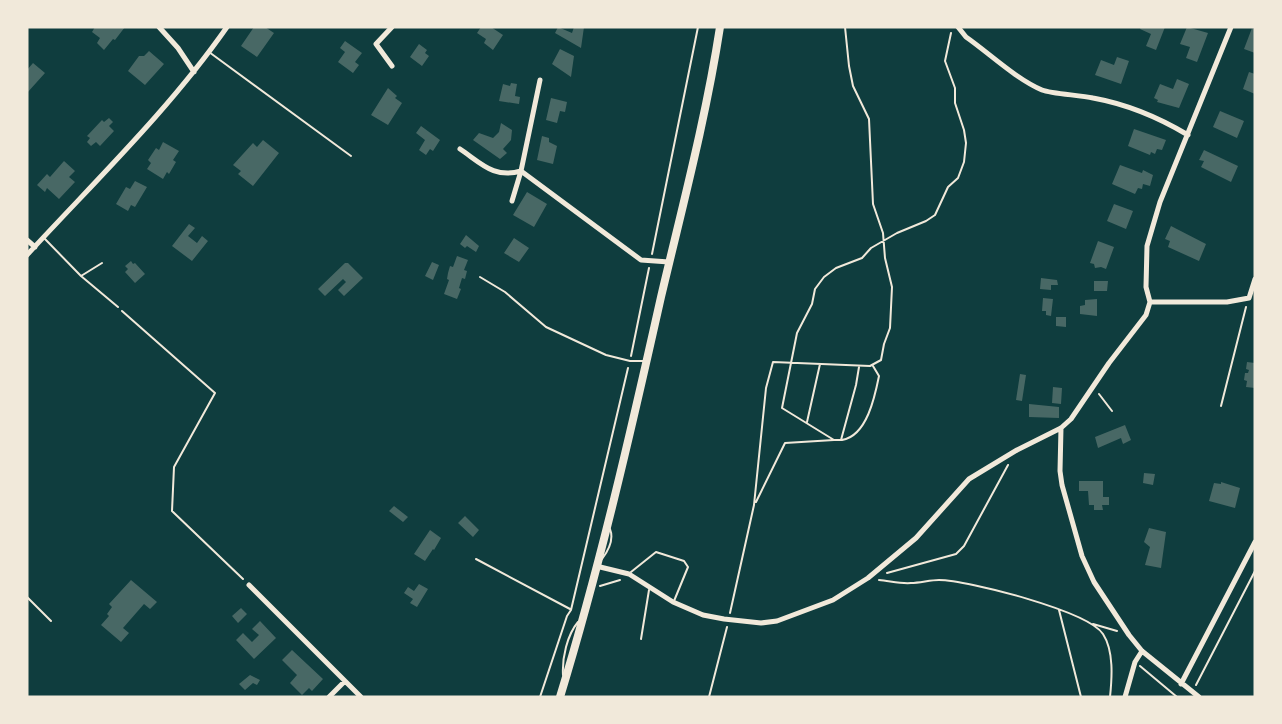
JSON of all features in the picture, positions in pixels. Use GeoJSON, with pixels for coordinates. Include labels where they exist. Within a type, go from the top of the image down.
{"type":"FeatureCollection","features":[{"type":"Feature","properties":{"kind":"main road"},"geometry":{"type":"LineString","coordinates":[[560,697],[584,615],[647,361],[708,97],[720,27]]}},
{"type":"Feature","properties":{"kind":"street"},"geometry":{"type":"LineString","coordinates":[[159,27],[178,48],[194,72]]}},
{"type":"Feature","properties":{"kind":"street"},"geometry":{"type":"LineString","coordinates":[[27,255],[194,72],[227,27]]}},
{"type":"Feature","properties":{"kind":"street"},"geometry":{"type":"LineString","coordinates":[[392,27],[376,44],[392,66]]}},
{"type":"Feature","properties":{"kind":"street"},"geometry":{"type":"LineString","coordinates":[[958,27],[966,37],[1021,77],[1045,91],[1111,101],[1140,111],[1188,135]]}},
{"type":"Feature","properties":{"kind":"street"},"geometry":{"type":"LineString","coordinates":[[596,566],[630,575],[673,602],[703,615],[760,623],[777,621],[833,600],[868,579],[916,538],[969,480],[1017,450],[1061,428],[1071,419],[1146,315],[1150,302],[1146,287],[1147,246],[1160,202],[1231,27]]}},
{"type":"Feature","properties":{"kind":"street"},"geometry":{"type":"LineString","coordinates":[[512,201],[521,171],[540,80]]}},
{"type":"Feature","properties":{"kind":"street"},"geometry":{"type":"LineString","coordinates":[[460,149],[492,171],[508,175],[521,171]]}},
{"type":"Feature","properties":{"kind":"street"},"geometry":{"type":"LineString","coordinates":[[521,171],[641,260],[669,262]]}},
{"type":"Feature","properties":{"kind":"street"},"geometry":{"type":"LineString","coordinates":[[27,240],[35,247]]}},
{"type":"Feature","properties":{"kind":"street"},"geometry":{"type":"LineString","coordinates":[[1150,302],[1227,302],[1249,298],[1255,279]]}},
{"type":"Feature","properties":{"kind":"street"},"geometry":{"type":"LineString","coordinates":[[1061,428],[1062,485],[1082,556],[1095,582],[1142,651],[1180,684],[1199,697]]}},
{"type":"Feature","properties":{"kind":"street"},"geometry":{"type":"LineString","coordinates":[[1180,684],[1255,542]]}},
{"type":"Feature","properties":{"kind":"street"},"geometry":{"type":"LineString","coordinates":[[249,585],[361,697]]}},
{"type":"Feature","properties":{"kind":"street"},"geometry":{"type":"LineString","coordinates":[[1125,697],[1135,662],[1142,651]]}},
{"type":"Feature","properties":{"kind":"street"},"geometry":{"type":"LineString","coordinates":[[329,697],[345,681]]}},
{"type":"Feature","properties":{"kind":"lane"},"geometry":{"type":"LineString","coordinates":[[209,52],[351,156]]}},
{"type":"Feature","properties":{"kind":"lane"},"geometry":{"type":"LineString","coordinates":[[44,238],[81,276],[118,307]]}},
{"type":"Feature","properties":{"kind":"lane"},"geometry":{"type":"LineString","coordinates":[[81,276],[102,263]]}},
{"type":"Feature","properties":{"kind":"lane"},"geometry":{"type":"LineString","coordinates":[[480,277],[505,292],[546,327],[606,355],[630,361],[647,361]]}},
{"type":"Feature","properties":{"kind":"lane"},"geometry":{"type":"LineString","coordinates":[[630,575],[656,552],[684,561],[688,567],[673,602]]}},
{"type":"Feature","properties":{"kind":"lane"},"geometry":{"type":"LineString","coordinates":[[641,639],[650,587]]}},
{"type":"Feature","properties":{"kind":"lane"},"geometry":{"type":"LineString","coordinates":[[27,597],[51,621]]}},
{"type":"Feature","properties":{"kind":"path"},"geometry":{"type":"LineString","coordinates":[[709,697],[729,620],[754,505],[766,388],[773,362],[872,365],[881,360],[890,328],[892,287],[885,258],[884,241],[873,204],[869,118],[853,86],[845,27]]}},
{"type":"Feature","properties":{"kind":"path"},"geometry":{"type":"LineString","coordinates":[[841,440],[834,440],[782,408],[797,333],[812,304],[814,289],[824,278],[836,268],[862,258],[871,248],[897,233],[935,215],[948,187],[958,178],[964,162],[966,143],[955,103],[955,88],[945,61],[951,27]]}},
{"type":"Feature","properties":{"kind":"path"},"geometry":{"type":"LineString","coordinates":[[1221,406],[1249,298]]}},
{"type":"Feature","properties":{"kind":"path"},"geometry":{"type":"LineString","coordinates":[[118,307],[215,393],[174,467],[172,512],[249,585]]}},
{"type":"Feature","properties":{"kind":"path"},"geometry":{"type":"LineString","coordinates":[[807,422],[820,364]]}},
{"type":"Feature","properties":{"kind":"path"},"geometry":{"type":"LineString","coordinates":[[754,505],[785,442],[848,439],[859,430],[874,404],[879,376],[872,365]]}},
{"type":"Feature","properties":{"kind":"path"},"geometry":{"type":"LineString","coordinates":[[841,440],[859,366]]}},
{"type":"Feature","properties":{"kind":"path"},"geometry":{"type":"LineString","coordinates":[[1093,387],[1112,411]]}},
{"type":"Feature","properties":{"kind":"path"},"geometry":{"type":"LineString","coordinates":[[868,579],[956,554],[964,546],[1017,450]]}},
{"type":"Feature","properties":{"kind":"path"},"geometry":{"type":"LineString","coordinates":[[476,559],[584,615]]}},
{"type":"Feature","properties":{"kind":"path"},"geometry":{"type":"LineString","coordinates":[[1192,692],[1255,571]]}},
{"type":"Feature","properties":{"kind":"path"},"geometry":{"type":"LineString","coordinates":[[591,587],[596,588],[630,575]]}},
{"type":"Feature","properties":{"kind":"path"},"geometry":{"type":"LineString","coordinates":[[868,579],[909,584],[939,580],[978,587],[1059,610],[1129,635]]}},
{"type":"Feature","properties":{"kind":"path"},"geometry":{"type":"LineString","coordinates":[[1059,610],[1081,697]]}},
{"type":"Feature","properties":{"kind":"path"},"geometry":{"type":"LineString","coordinates":[[1091,623],[1102,633],[1108,646],[1112,678],[1110,697]]}},
{"type":"Feature","properties":{"kind":"path"},"geometry":{"type":"LineString","coordinates":[[1135,662],[1177,697]]}},
{"type":"Feature","properties":{"kind":"building"},"geometry":{"type":"Polygon","coordinates":[[[95,27],[125,27],[104,50],[97,43],[100,38],[92,32],[95,27]]]}},
{"type":"Feature","properties":{"kind":"building"},"geometry":{"type":"Polygon","coordinates":[[[254,27],[265,27],[274,33],[257,57],[241,46],[254,27]]]}},
{"type":"Feature","properties":{"kind":"building"},"geometry":{"type":"Polygon","coordinates":[[[481,27],[491,27],[503,35],[493,50],[484,43],[486,39],[477,33],[481,27]]]}},
{"type":"Feature","properties":{"kind":"building"},"geometry":{"type":"Polygon","coordinates":[[[558,27],[572,33],[574,27],[584,27],[581,48],[555,33],[558,27]]]}},
{"type":"Feature","properties":{"kind":"building"},"geometry":{"type":"Polygon","coordinates":[[[1141,27],[1165,27],[1156,50],[1146,46],[1151,34],[1140,29],[1141,27]]]}},
{"type":"Feature","properties":{"kind":"building"},"geometry":{"type":"Polygon","coordinates":[[[1187,27],[1208,33],[1197,62],[1186,58],[1190,47],[1180,44],[1187,27]]]}},
{"type":"Feature","properties":{"kind":"building"},"geometry":{"type":"Polygon","coordinates":[[[1252,28],[1255,30],[1255,53],[1244,49],[1252,28]]]}},
{"type":"Feature","properties":{"kind":"building"},"geometry":{"type":"Polygon","coordinates":[[[345,41],[362,53],[355,62],[359,65],[353,73],[338,62],[345,52],[340,48],[345,41]]]}},
{"type":"Feature","properties":{"kind":"building"},"geometry":{"type":"Polygon","coordinates":[[[419,44],[427,50],[425,53],[429,56],[422,66],[410,57],[419,44]]]}},
{"type":"Feature","properties":{"kind":"building"},"geometry":{"type":"Polygon","coordinates":[[[560,49],[574,56],[571,77],[552,64],[560,49]]]}},
{"type":"Feature","properties":{"kind":"building"},"geometry":{"type":"Polygon","coordinates":[[[149,51],[164,64],[145,85],[128,71],[139,56],[144,56],[149,51]]]}},
{"type":"Feature","properties":{"kind":"building"},"geometry":{"type":"Polygon","coordinates":[[[1117,57],[1129,61],[1121,84],[1095,75],[1101,60],[1114,65],[1117,57]]]}},
{"type":"Feature","properties":{"kind":"building"},"geometry":{"type":"Polygon","coordinates":[[[33,63],[45,73],[27,93],[27,70],[33,63]]]}},
{"type":"Feature","properties":{"kind":"building"},"geometry":{"type":"Polygon","coordinates":[[[1249,72],[1255,74],[1255,94],[1243,89],[1249,72]]]}},
{"type":"Feature","properties":{"kind":"building"},"geometry":{"type":"Polygon","coordinates":[[[1177,79],[1189,84],[1179,108],[1157,102],[1158,100],[1154,98],[1160,84],[1173,89],[1177,79]]]}},
{"type":"Feature","properties":{"kind":"building"},"geometry":{"type":"Polygon","coordinates":[[[511,83],[517,84],[515,96],[520,97],[519,104],[499,101],[503,84],[510,86],[511,83]]]}},
{"type":"Feature","properties":{"kind":"building"},"geometry":{"type":"Polygon","coordinates":[[[388,88],[402,103],[388,125],[371,115],[388,88]]]}},
{"type":"Feature","properties":{"kind":"building"},"geometry":{"type":"Polygon","coordinates":[[[551,98],[567,102],[565,112],[560,111],[557,123],[546,120],[551,98]]]}},
{"type":"Feature","properties":{"kind":"building"},"geometry":{"type":"Polygon","coordinates":[[[1220,111],[1244,121],[1237,138],[1213,127],[1220,111]]]}},
{"type":"Feature","properties":{"kind":"building"},"geometry":{"type":"Polygon","coordinates":[[[109,118],[113,122],[109,126],[114,131],[100,146],[96,142],[91,146],[87,142],[90,138],[87,136],[102,120],[104,122],[109,118]]]}},
{"type":"Feature","properties":{"kind":"building"},"geometry":{"type":"Polygon","coordinates":[[[501,123],[512,130],[511,140],[503,149],[507,153],[500,159],[473,140],[479,133],[493,138],[499,132],[501,123]]]}},
{"type":"Feature","properties":{"kind":"building"},"geometry":{"type":"Polygon","coordinates":[[[421,126],[440,140],[433,151],[430,149],[426,155],[419,150],[425,140],[416,133],[421,126]]]}},
{"type":"Feature","properties":{"kind":"building"},"geometry":{"type":"Polygon","coordinates":[[[1134,129],[1166,140],[1162,150],[1157,149],[1155,154],[1151,152],[1150,155],[1128,146],[1134,129]]]}},
{"type":"Feature","properties":{"kind":"building"},"geometry":{"type":"Polygon","coordinates":[[[542,136],[549,138],[549,142],[557,146],[553,164],[537,160],[542,136]]]}},
{"type":"Feature","properties":{"kind":"building"},"geometry":{"type":"Polygon","coordinates":[[[263,140],[279,153],[253,186],[238,174],[241,171],[233,165],[253,143],[257,147],[263,140]]]}},
{"type":"Feature","properties":{"kind":"building"},"geometry":{"type":"Polygon","coordinates":[[[163,142],[179,151],[173,160],[176,162],[163,179],[147,169],[151,163],[148,160],[156,148],[159,150],[163,142]]]}},
{"type":"Feature","properties":{"kind":"building"},"geometry":{"type":"Polygon","coordinates":[[[1204,150],[1238,166],[1231,182],[1201,167],[1204,161],[1199,160],[1204,150]]]}},
{"type":"Feature","properties":{"kind":"building"},"geometry":{"type":"Polygon","coordinates":[[[64,161],[75,171],[69,177],[75,182],[59,199],[47,188],[45,192],[37,185],[47,174],[50,177],[64,161]]]}},
{"type":"Feature","properties":{"kind":"building"},"geometry":{"type":"Polygon","coordinates":[[[1120,165],[1142,173],[1143,170],[1153,175],[1150,186],[1143,184],[1142,189],[1138,188],[1135,194],[1112,184],[1120,165]]]}},
{"type":"Feature","properties":{"kind":"building"},"geometry":{"type":"Polygon","coordinates":[[[135,181],[147,187],[135,207],[131,205],[128,211],[116,204],[126,187],[130,189],[135,181]]]}},
{"type":"Feature","properties":{"kind":"building"},"geometry":{"type":"Polygon","coordinates":[[[527,192],[547,204],[534,227],[513,215],[527,192]]]}},
{"type":"Feature","properties":{"kind":"building"},"geometry":{"type":"Polygon","coordinates":[[[1114,204],[1133,211],[1126,229],[1107,221],[1114,204]]]}},
{"type":"Feature","properties":{"kind":"building"},"geometry":{"type":"Polygon","coordinates":[[[189,224],[195,228],[188,236],[197,243],[202,236],[208,241],[192,261],[172,246],[189,224]]]}},
{"type":"Feature","properties":{"kind":"building"},"geometry":{"type":"Polygon","coordinates":[[[1171,226],[1206,244],[1199,261],[1168,247],[1170,241],[1165,239],[1171,226]]]}},
{"type":"Feature","properties":{"kind":"building"},"geometry":{"type":"Polygon","coordinates":[[[466,235],[479,246],[476,252],[460,244],[466,235]]]}},
{"type":"Feature","properties":{"kind":"building"},"geometry":{"type":"Polygon","coordinates":[[[514,238],[529,248],[519,262],[504,253],[514,238]]]}},
{"type":"Feature","properties":{"kind":"building"},"geometry":{"type":"Polygon","coordinates":[[[1098,241],[1114,247],[1106,269],[1095,268],[1094,264],[1090,263],[1098,241]]]}},
{"type":"Feature","properties":{"kind":"building"},"geometry":{"type":"Polygon","coordinates":[[[457,256],[468,260],[464,270],[467,271],[465,279],[462,278],[457,299],[444,294],[449,280],[447,279],[450,266],[453,267],[457,256]]]}},
{"type":"Feature","properties":{"kind":"building"},"geometry":{"type":"Polygon","coordinates":[[[131,261],[145,274],[135,283],[125,272],[128,269],[125,266],[131,261]]]}},
{"type":"Feature","properties":{"kind":"building"},"geometry":{"type":"Polygon","coordinates":[[[432,262],[439,265],[433,280],[425,276],[432,262]]]}},
{"type":"Feature","properties":{"kind":"building"},"geometry":{"type":"Polygon","coordinates":[[[345,263],[348,263],[363,278],[344,296],[338,290],[346,282],[343,279],[325,296],[318,289],[345,263]]]}},
{"type":"Feature","properties":{"kind":"building"},"geometry":{"type":"Polygon","coordinates":[[[1041,278],[1057,280],[1058,285],[1051,285],[1051,290],[1040,289],[1041,278]]]}},
{"type":"Feature","properties":{"kind":"building"},"geometry":{"type":"Polygon","coordinates":[[[1094,281],[1108,281],[1107,291],[1094,291],[1094,281]]]}},
{"type":"Feature","properties":{"kind":"building"},"geometry":{"type":"Polygon","coordinates":[[[1043,298],[1053,299],[1051,316],[1046,315],[1046,311],[1042,311],[1043,298]]]}},
{"type":"Feature","properties":{"kind":"building"},"geometry":{"type":"Polygon","coordinates":[[[1097,299],[1097,316],[1080,314],[1080,306],[1085,305],[1085,300],[1097,299]]]}},
{"type":"Feature","properties":{"kind":"building"},"geometry":{"type":"Polygon","coordinates":[[[1056,317],[1066,317],[1066,327],[1056,326],[1056,317]]]}},
{"type":"Feature","properties":{"kind":"building"},"geometry":{"type":"Polygon","coordinates":[[[1247,362],[1255,363],[1255,388],[1246,387],[1245,373],[1249,370],[1246,369],[1247,362]]]}},
{"type":"Feature","properties":{"kind":"building"},"geometry":{"type":"Polygon","coordinates":[[[1020,374],[1026,375],[1022,401],[1016,400],[1020,374]]]}},
{"type":"Feature","properties":{"kind":"building"},"geometry":{"type":"Polygon","coordinates":[[[1053,387],[1062,388],[1061,404],[1052,403],[1053,387]]]}},
{"type":"Feature","properties":{"kind":"building"},"geometry":{"type":"Polygon","coordinates":[[[1029,404],[1059,407],[1059,418],[1029,417],[1029,404]]]}},
{"type":"Feature","properties":{"kind":"building"},"geometry":{"type":"Polygon","coordinates":[[[1125,425],[1131,440],[1123,444],[1121,438],[1098,448],[1095,437],[1125,425]]]}},
{"type":"Feature","properties":{"kind":"building"},"geometry":{"type":"Polygon","coordinates":[[[1144,473],[1155,474],[1153,485],[1143,483],[1144,473]]]}},
{"type":"Feature","properties":{"kind":"building"},"geometry":{"type":"Polygon","coordinates":[[[1079,481],[1103,481],[1103,497],[1109,497],[1109,505],[1102,505],[1103,510],[1094,510],[1094,505],[1089,505],[1088,491],[1079,491],[1079,481]]]}},
{"type":"Feature","properties":{"kind":"building"},"geometry":{"type":"Polygon","coordinates":[[[1221,482],[1240,488],[1235,508],[1209,501],[1214,483],[1221,484],[1221,482]]]}},
{"type":"Feature","properties":{"kind":"building"},"geometry":{"type":"Polygon","coordinates":[[[394,506],[408,517],[403,522],[389,511],[394,506]]]}},
{"type":"Feature","properties":{"kind":"building"},"geometry":{"type":"Polygon","coordinates":[[[465,516],[479,530],[473,537],[458,523],[465,516]]]}},
{"type":"Feature","properties":{"kind":"building"},"geometry":{"type":"Polygon","coordinates":[[[1149,528],[1166,532],[1161,568],[1145,565],[1150,547],[1144,542],[1149,528]]]}},
{"type":"Feature","properties":{"kind":"building"},"geometry":{"type":"Polygon","coordinates":[[[430,530],[441,538],[425,561],[414,554],[430,530]]]}},
{"type":"Feature","properties":{"kind":"building"},"geometry":{"type":"Polygon","coordinates":[[[131,580],[157,602],[150,609],[144,604],[123,628],[129,633],[121,642],[101,625],[109,616],[107,614],[112,607],[109,604],[131,580]]]}},
{"type":"Feature","properties":{"kind":"building"},"geometry":{"type":"Polygon","coordinates":[[[419,584],[428,589],[417,607],[410,603],[413,599],[404,593],[408,587],[414,591],[419,584]]]}},
{"type":"Feature","properties":{"kind":"building"},"geometry":{"type":"Polygon","coordinates":[[[241,608],[247,614],[238,623],[232,616],[241,608]]]}},
{"type":"Feature","properties":{"kind":"building"},"geometry":{"type":"Polygon","coordinates":[[[260,621],[276,638],[254,659],[236,640],[243,633],[252,642],[259,635],[252,629],[260,621]]]}},
{"type":"Feature","properties":{"kind":"building"},"geometry":{"type":"Polygon","coordinates":[[[292,650],[323,679],[312,691],[309,688],[302,695],[290,683],[297,675],[282,660],[292,650]]]}},
{"type":"Feature","properties":{"kind":"building"},"geometry":{"type":"Polygon","coordinates":[[[250,675],[260,680],[257,685],[253,683],[245,690],[239,684],[250,675]]]}}]}
